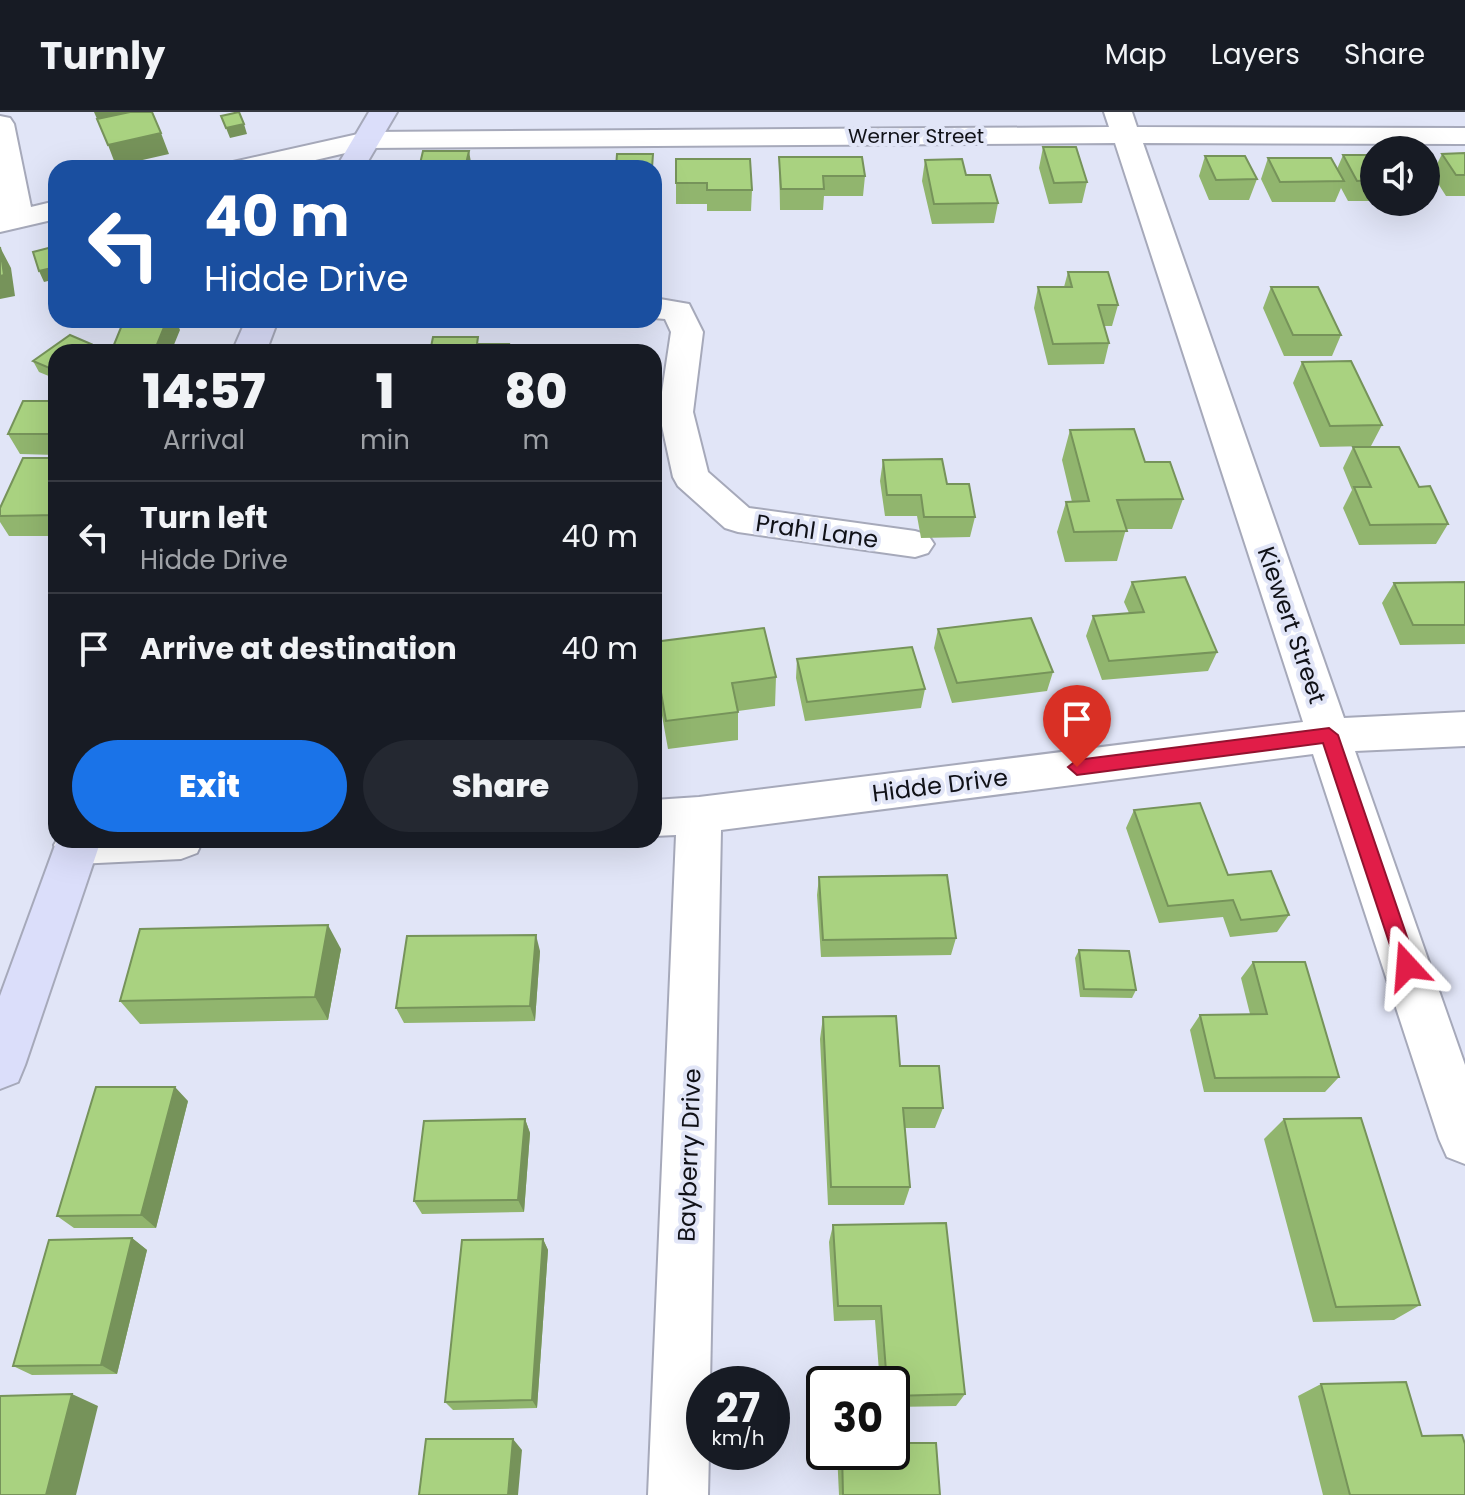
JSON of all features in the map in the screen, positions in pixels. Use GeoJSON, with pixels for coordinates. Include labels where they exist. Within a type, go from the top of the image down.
{"type":"FeatureCollection","features":[{"type":"Feature","properties":{"kind":"street"},"geometry":{"type":"LineString","coordinates":[[355,160],[383,112]]}},
{"type":"Feature","properties":{"kind":"street","name":"Werner Street"},"geometry":{"type":"LineString","coordinates":[[278,160],[367,140],[1123,123],[1465,136]]}},
{"type":"Feature","properties":{"kind":"street","name":"Kiewert Street"},"geometry":{"type":"LineString","coordinates":[[1123,123],[1465,1139]]}},
{"type":"Feature","properties":{"kind":"street"},"geometry":{"type":"LineString","coordinates":[[0,124],[9,221],[48,212]]}},
{"type":"Feature","properties":{"kind":"street","name":"Prahl Lane"},"geometry":{"type":"LineString","coordinates":[[662,309],[678,311],[687,332],[676,412],[691,477],[738,519],[915,544]]}},
{"type":"Feature","properties":{"kind":"street","name":"Hidde Drive"},"geometry":{"type":"LineString","coordinates":[[676,816],[1329,735],[1465,729]]}},
{"type":"Feature","properties":{"kind":"street","name":"Bayberry Drive"},"geometry":{"type":"LineString","coordinates":[[676,816],[678,1495]]}},
{"type":"Feature","properties":{"kind":"street"},"geometry":{"type":"LineString","coordinates":[[0,1065],[76,848]]}},
{"type":"Feature","properties":{"kind":"building"},"geometry":{"type":"Polygon","coordinates":[[[130,112],[152,112],[161,133],[108,145],[97,119],[130,112]]]}},
{"type":"Feature","properties":{"kind":"building"},"geometry":{"type":"Polygon","coordinates":[[[239,112],[244,124],[226,128],[221,116],[239,112]]]}},
{"type":"Feature","properties":{"kind":"building"},"geometry":{"type":"Polygon","coordinates":[[[1043,147],[1076,147],[1087,182],[1054,183],[1043,147]]]}},
{"type":"Feature","properties":{"kind":"building"},"geometry":{"type":"Polygon","coordinates":[[[423,151],[469,151],[467,160],[421,160],[423,151]]]}},
{"type":"Feature","properties":{"kind":"building"},"geometry":{"type":"Polygon","coordinates":[[[1465,153],[1465,175],[1456,175],[1442,154],[1465,153]]]}},
{"type":"Feature","properties":{"kind":"building"},"geometry":{"type":"Polygon","coordinates":[[[617,154],[653,154],[653,160],[617,160],[617,154]]]}},
{"type":"Feature","properties":{"kind":"building"},"geometry":{"type":"Polygon","coordinates":[[[1343,155],[1360,155],[1360,181],[1357,181],[1343,155]]]}},
{"type":"Feature","properties":{"kind":"building"},"geometry":{"type":"Polygon","coordinates":[[[1205,156],[1245,156],[1257,179],[1216,180],[1205,156]]]}},
{"type":"Feature","properties":{"kind":"building"},"geometry":{"type":"Polygon","coordinates":[[[779,157],[862,157],[865,176],[823,176],[824,189],[781,189],[779,157]]]}},
{"type":"Feature","properties":{"kind":"building"},"geometry":{"type":"Polygon","coordinates":[[[1268,158],[1331,158],[1344,181],[1280,182],[1268,158]]]}},
{"type":"Feature","properties":{"kind":"building"},"geometry":{"type":"Polygon","coordinates":[[[676,159],[750,159],[752,190],[707,190],[707,183],[676,183],[676,159]]]}},
{"type":"Feature","properties":{"kind":"building"},"geometry":{"type":"Polygon","coordinates":[[[962,159],[966,175],[990,175],[998,203],[934,204],[925,160],[962,159]]]}},
{"type":"Feature","properties":{"kind":"building"},"geometry":{"type":"Polygon","coordinates":[[[0,247],[4,275],[0,276],[0,247]]]}},
{"type":"Feature","properties":{"kind":"building"},"geometry":{"type":"Polygon","coordinates":[[[48,248],[48,269],[39,271],[33,252],[48,248]]]}},
{"type":"Feature","properties":{"kind":"building"},"geometry":{"type":"Polygon","coordinates":[[[1068,272],[1108,272],[1118,305],[1098,305],[1109,343],[1053,344],[1038,287],[1072,287],[1068,272]]]}},
{"type":"Feature","properties":{"kind":"building"},"geometry":{"type":"Polygon","coordinates":[[[1271,287],[1318,287],[1341,335],[1293,335],[1271,287]]]}},
{"type":"Feature","properties":{"kind":"building"},"geometry":{"type":"Polygon","coordinates":[[[121,328],[164,328],[157,344],[114,344],[121,328]]]}},
{"type":"Feature","properties":{"kind":"building"},"geometry":{"type":"Polygon","coordinates":[[[70,335],[91,344],[57,344],[70,335]]]}},
{"type":"Feature","properties":{"kind":"building"},"geometry":{"type":"Polygon","coordinates":[[[433,337],[478,337],[477,344],[432,344],[433,337]]]}},
{"type":"Feature","properties":{"kind":"building"},"geometry":{"type":"Polygon","coordinates":[[[48,350],[48,367],[33,361],[48,350]]]}},
{"type":"Feature","properties":{"kind":"building"},"geometry":{"type":"Polygon","coordinates":[[[1351,361],[1382,425],[1330,426],[1302,362],[1351,361]]]}},
{"type":"Feature","properties":{"kind":"building"},"geometry":{"type":"Polygon","coordinates":[[[23,401],[48,401],[48,434],[8,434],[23,401]]]}},
{"type":"Feature","properties":{"kind":"building"},"geometry":{"type":"Polygon","coordinates":[[[1134,429],[1145,462],[1170,462],[1183,499],[1117,500],[1127,531],[1074,532],[1066,502],[1089,501],[1070,430],[1134,429]]]}},
{"type":"Feature","properties":{"kind":"building"},"geometry":{"type":"Polygon","coordinates":[[[1353,447],[1399,447],[1419,487],[1430,486],[1448,524],[1370,525],[1354,487],[1371,487],[1353,447]]]}},
{"type":"Feature","properties":{"kind":"building"},"geometry":{"type":"Polygon","coordinates":[[[23,458],[48,458],[48,515],[0,516],[0,508],[23,458]]]}},
{"type":"Feature","properties":{"kind":"building"},"geometry":{"type":"Polygon","coordinates":[[[942,459],[947,484],[969,484],[975,517],[924,517],[921,495],[887,495],[883,460],[942,459]]]}},
{"type":"Feature","properties":{"kind":"building"},"geometry":{"type":"Polygon","coordinates":[[[1185,577],[1217,652],[1109,661],[1093,616],[1144,612],[1132,582],[1185,577]]]}},
{"type":"Feature","properties":{"kind":"building"},"geometry":{"type":"Polygon","coordinates":[[[1465,582],[1465,625],[1413,625],[1394,583],[1465,582]]]}},
{"type":"Feature","properties":{"kind":"building"},"geometry":{"type":"Polygon","coordinates":[[[1031,618],[1053,672],[957,683],[938,629],[1031,618]]]}},
{"type":"Feature","properties":{"kind":"building"},"geometry":{"type":"Polygon","coordinates":[[[764,628],[776,677],[732,683],[738,712],[666,721],[662,698],[662,641],[764,628]]]}},
{"type":"Feature","properties":{"kind":"building"},"geometry":{"type":"Polygon","coordinates":[[[912,647],[925,689],[807,702],[797,659],[912,647]]]}},
{"type":"Feature","properties":{"kind":"building"},"geometry":{"type":"Polygon","coordinates":[[[1200,803],[1228,875],[1271,871],[1289,915],[1241,920],[1233,900],[1168,906],[1134,810],[1200,803]]]}},
{"type":"Feature","properties":{"kind":"building"},"geometry":{"type":"Polygon","coordinates":[[[947,875],[956,938],[823,940],[819,877],[947,875]]]}},
{"type":"Feature","properties":{"kind":"building"},"geometry":{"type":"Polygon","coordinates":[[[328,925],[315,997],[120,1001],[140,929],[328,925]]]}},
{"type":"Feature","properties":{"kind":"building"},"geometry":{"type":"Polygon","coordinates":[[[536,935],[530,1006],[396,1008],[407,936],[536,935]]]}},
{"type":"Feature","properties":{"kind":"building"},"geometry":{"type":"Polygon","coordinates":[[[1079,950],[1129,951],[1136,990],[1084,989],[1079,950]]]}},
{"type":"Feature","properties":{"kind":"building"},"geometry":{"type":"Polygon","coordinates":[[[1253,962],[1305,962],[1339,1077],[1215,1078],[1200,1015],[1267,1014],[1253,962]]]}},
{"type":"Feature","properties":{"kind":"building"},"geometry":{"type":"Polygon","coordinates":[[[896,1016],[900,1066],[939,1066],[943,1108],[903,1108],[910,1187],[831,1187],[823,1017],[896,1016]]]}},
{"type":"Feature","properties":{"kind":"building"},"geometry":{"type":"Polygon","coordinates":[[[96,1087],[175,1087],[141,1215],[57,1216],[96,1087]]]}},
{"type":"Feature","properties":{"kind":"building"},"geometry":{"type":"Polygon","coordinates":[[[1361,1118],[1420,1305],[1336,1307],[1284,1119],[1361,1118]]]}},
{"type":"Feature","properties":{"kind":"building"},"geometry":{"type":"Polygon","coordinates":[[[525,1119],[518,1200],[414,1201],[424,1121],[525,1119]]]}},
{"type":"Feature","properties":{"kind":"building"},"geometry":{"type":"Polygon","coordinates":[[[946,1223],[965,1394],[910,1396],[910,1366],[886,1366],[881,1306],[838,1306],[833,1225],[946,1223]]]}},
{"type":"Feature","properties":{"kind":"building"},"geometry":{"type":"Polygon","coordinates":[[[132,1238],[101,1365],[13,1366],[49,1240],[132,1238]]]}},
{"type":"Feature","properties":{"kind":"building"},"geometry":{"type":"Polygon","coordinates":[[[543,1239],[532,1400],[445,1402],[462,1240],[543,1239]]]}},
{"type":"Feature","properties":{"kind":"building"},"geometry":{"type":"Polygon","coordinates":[[[1406,1382],[1422,1436],[1462,1435],[1465,1444],[1465,1495],[1350,1495],[1321,1384],[1406,1382]]]}},
{"type":"Feature","properties":{"kind":"building"},"geometry":{"type":"Polygon","coordinates":[[[72,1394],[46,1495],[0,1495],[0,1396],[72,1394]]]}},
{"type":"Feature","properties":{"kind":"building"},"geometry":{"type":"Polygon","coordinates":[[[426,1439],[513,1439],[508,1495],[419,1495],[426,1439]]]}},
{"type":"Feature","properties":{"kind":"building"},"geometry":{"type":"Polygon","coordinates":[[[910,1443],[936,1443],[940,1495],[843,1495],[842,1470],[910,1470],[910,1443]]]}},
{"type":"Feature","properties":{"kind":"route"},"geometry":{"type":"LineString","coordinates":[[1077,767],[1329,735],[1407,966]]}}]}
